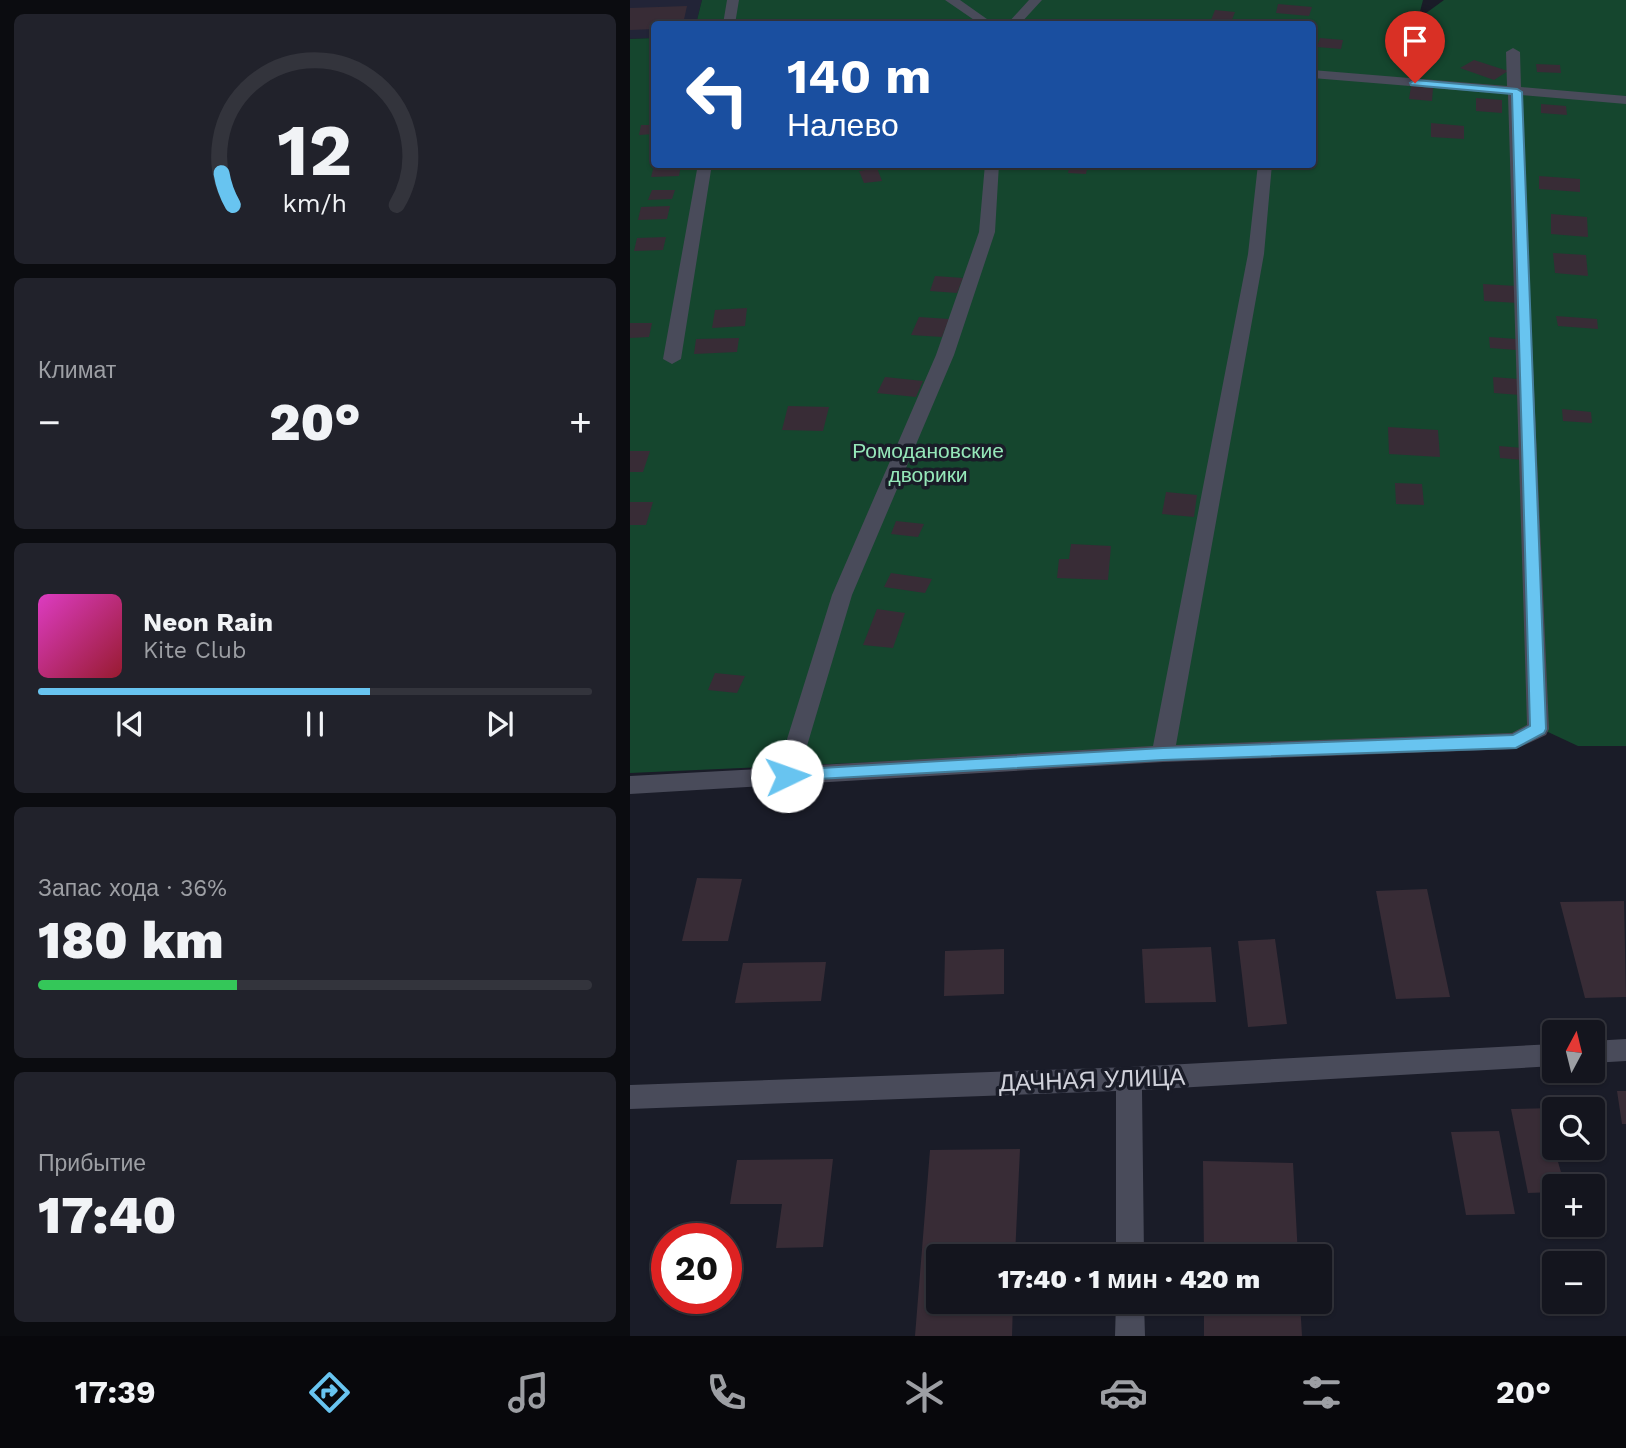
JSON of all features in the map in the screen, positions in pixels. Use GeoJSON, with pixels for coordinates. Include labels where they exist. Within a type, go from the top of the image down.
{"type":"FeatureCollection","features":[{"type":"Feature","properties":{"kind":"street"},"geometry":{"type":"LineString","coordinates":[[730,21],[733,0]]}},
{"type":"Feature","properties":{"kind":"street"},"geometry":{"type":"LineString","coordinates":[[951,0],[983,21]]}},
{"type":"Feature","properties":{"kind":"street"},"geometry":{"type":"LineString","coordinates":[[1016,21],[1036,0]]}},
{"type":"Feature","properties":{"kind":"street"},"geometry":{"type":"LineString","coordinates":[[630,785],[1163,754],[1516,741],[1538,729],[1517,92],[1513,52]]}},
{"type":"Feature","properties":{"kind":"street"},"geometry":{"type":"LineString","coordinates":[[1316,74],[1626,100]]}},
{"type":"Feature","properties":{"kind":"street"},"geometry":{"type":"LineString","coordinates":[[672,359],[704,168]]}},
{"type":"Feature","properties":{"kind":"street"},"geometry":{"type":"LineString","coordinates":[[787,776],[842,595],[945,355],[987,232],[992,168]]}},
{"type":"Feature","properties":{"kind":"street"},"geometry":{"type":"LineString","coordinates":[[1163,754],[1256,254],[1265,168]]}},
{"type":"Feature","properties":{"kind":"street"},"geometry":{"type":"LineString","coordinates":[[1605,1051],[1626,1050]]}},
{"type":"Feature","properties":{"kind":"street","name":"ДАЧНАЯ УЛИЦА"},"geometry":{"type":"LineString","coordinates":[[630,1097],[1129,1079],[1542,1056]]}},
{"type":"Feature","properties":{"kind":"street"},"geometry":{"type":"LineString","coordinates":[[1129,1079],[1130,1244]]}},
{"type":"Feature","properties":{"kind":"street"},"geometry":{"type":"LineString","coordinates":[[1130,1314],[1130,1336]]}},
{"type":"Feature","properties":{"kind":"shaded area"},"geometry":{"type":"Polygon","coordinates":[[[630,0],[702,0],[697,21],[651,21],[651,38],[630,39],[630,0]]]}},
{"type":"Feature","properties":{"kind":"green space","name":"Ромодановские дворики"},"geometry":{"type":"Polygon","coordinates":[[[702,0],[1423,0],[1418,19],[1444,0],[1626,0],[1626,746],[1578,746],[1548,732],[630,773],[630,39],[651,38],[651,168],[1316,168],[1316,21],[697,21],[702,0]]]}},
{"type":"Feature","properties":{"kind":"building"},"geometry":{"type":"Polygon","coordinates":[[[1278,4],[1312,7],[1309,16],[1276,13],[1278,4]]]}},
{"type":"Feature","properties":{"kind":"building"},"geometry":{"type":"Polygon","coordinates":[[[687,6],[684,21],[651,21],[651,29],[630,30],[630,8],[687,6]]]}},
{"type":"Feature","properties":{"kind":"building"},"geometry":{"type":"Polygon","coordinates":[[[1215,10],[1235,12],[1231,21],[1211,20],[1215,10]]]}},
{"type":"Feature","properties":{"kind":"building"},"geometry":{"type":"Polygon","coordinates":[[[1320,38],[1343,40],[1341,49],[1317,47],[1320,38]]]}},
{"type":"Feature","properties":{"kind":"building"},"geometry":{"type":"Polygon","coordinates":[[[1474,60],[1508,71],[1494,80],[1460,68],[1474,60]]]}},
{"type":"Feature","properties":{"kind":"building"},"geometry":{"type":"Polygon","coordinates":[[[1536,64],[1560,65],[1561,73],[1537,72],[1536,64]]]}},
{"type":"Feature","properties":{"kind":"building"},"geometry":{"type":"Polygon","coordinates":[[[1411,86],[1433,88],[1432,101],[1409,99],[1411,86]]]}},
{"type":"Feature","properties":{"kind":"building"},"geometry":{"type":"Polygon","coordinates":[[[1476,98],[1502,100],[1502,113],[1476,111],[1476,98]]]}},
{"type":"Feature","properties":{"kind":"building"},"geometry":{"type":"Polygon","coordinates":[[[1541,104],[1566,106],[1567,115],[1541,113],[1541,104]]]}},
{"type":"Feature","properties":{"kind":"building"},"geometry":{"type":"Polygon","coordinates":[[[1431,123],[1464,126],[1464,139],[1431,137],[1431,123]]]}},
{"type":"Feature","properties":{"kind":"building"},"geometry":{"type":"Polygon","coordinates":[[[641,125],[651,125],[651,134],[639,135],[641,125]]]}},
{"type":"Feature","properties":{"kind":"building"},"geometry":{"type":"Polygon","coordinates":[[[653,168],[680,168],[679,176],[651,177],[653,168]]]}},
{"type":"Feature","properties":{"kind":"building"},"geometry":{"type":"Polygon","coordinates":[[[877,168],[882,181],[864,183],[859,171],[877,168]]]}},
{"type":"Feature","properties":{"kind":"building"},"geometry":{"type":"Polygon","coordinates":[[[1069,168],[1087,168],[1086,174],[1068,173],[1069,168]]]}},
{"type":"Feature","properties":{"kind":"building"},"geometry":{"type":"Polygon","coordinates":[[[1539,176],[1580,179],[1580,192],[1539,189],[1539,176]]]}},
{"type":"Feature","properties":{"kind":"building"},"geometry":{"type":"Polygon","coordinates":[[[652,190],[675,190],[672,199],[648,200],[652,190]]]}},
{"type":"Feature","properties":{"kind":"building"},"geometry":{"type":"Polygon","coordinates":[[[670,206],[667,219],[638,220],[641,207],[670,206]]]}},
{"type":"Feature","properties":{"kind":"building"},"geometry":{"type":"Polygon","coordinates":[[[1551,214],[1587,217],[1588,237],[1551,234],[1551,214]]]}},
{"type":"Feature","properties":{"kind":"building"},"geometry":{"type":"Polygon","coordinates":[[[666,237],[663,250],[634,251],[637,238],[666,237]]]}},
{"type":"Feature","properties":{"kind":"building"},"geometry":{"type":"Polygon","coordinates":[[[1553,253],[1586,255],[1588,276],[1555,273],[1553,253]]]}},
{"type":"Feature","properties":{"kind":"building"},"geometry":{"type":"Polygon","coordinates":[[[935,276],[963,278],[957,293],[930,291],[935,276]]]}},
{"type":"Feature","properties":{"kind":"building"},"geometry":{"type":"Polygon","coordinates":[[[1483,284],[1516,286],[1518,303],[1484,301],[1483,284]]]}},
{"type":"Feature","properties":{"kind":"building"},"geometry":{"type":"Polygon","coordinates":[[[747,308],[745,326],[712,328],[715,310],[747,308]]]}},
{"type":"Feature","properties":{"kind":"building"},"geometry":{"type":"Polygon","coordinates":[[[1556,316],[1597,319],[1598,329],[1558,326],[1556,316]]]}},
{"type":"Feature","properties":{"kind":"building"},"geometry":{"type":"Polygon","coordinates":[[[919,317],[949,319],[942,337],[911,335],[919,317]]]}},
{"type":"Feature","properties":{"kind":"building"},"geometry":{"type":"Polygon","coordinates":[[[630,323],[652,323],[649,337],[630,338],[630,323]]]}},
{"type":"Feature","properties":{"kind":"building"},"geometry":{"type":"Polygon","coordinates":[[[1489,337],[1516,339],[1516,350],[1490,348],[1489,337]]]}},
{"type":"Feature","properties":{"kind":"building"},"geometry":{"type":"Polygon","coordinates":[[[739,338],[737,352],[694,354],[696,339],[739,338]]]}},
{"type":"Feature","properties":{"kind":"building"},"geometry":{"type":"Polygon","coordinates":[[[885,377],[923,381],[916,397],[877,393],[885,377]]]}},
{"type":"Feature","properties":{"kind":"building"},"geometry":{"type":"Polygon","coordinates":[[[1493,377],[1518,379],[1520,395],[1494,393],[1493,377]]]}},
{"type":"Feature","properties":{"kind":"building"},"geometry":{"type":"Polygon","coordinates":[[[788,406],[829,407],[823,431],[782,430],[788,406]]]}},
{"type":"Feature","properties":{"kind":"building"},"geometry":{"type":"Polygon","coordinates":[[[1562,409],[1591,412],[1592,423],[1563,421],[1562,409]]]}},
{"type":"Feature","properties":{"kind":"building"},"geometry":{"type":"Polygon","coordinates":[[[1388,427],[1438,430],[1440,457],[1389,454],[1388,427]]]}},
{"type":"Feature","properties":{"kind":"building"},"geometry":{"type":"Polygon","coordinates":[[[1499,446],[1523,448],[1523,460],[1500,458],[1499,446]]]}},
{"type":"Feature","properties":{"kind":"building"},"geometry":{"type":"Polygon","coordinates":[[[630,451],[650,451],[643,472],[630,472],[630,451]]]}},
{"type":"Feature","properties":{"kind":"building"},"geometry":{"type":"Polygon","coordinates":[[[1395,483],[1422,484],[1424,505],[1396,504],[1395,483]]]}},
{"type":"Feature","properties":{"kind":"building"},"geometry":{"type":"Polygon","coordinates":[[[1166,492],[1197,495],[1194,517],[1162,514],[1166,492]]]}},
{"type":"Feature","properties":{"kind":"building"},"geometry":{"type":"Polygon","coordinates":[[[630,502],[653,502],[646,525],[630,525],[630,502]]]}},
{"type":"Feature","properties":{"kind":"building"},"geometry":{"type":"Polygon","coordinates":[[[896,521],[924,524],[918,537],[891,534],[896,521]]]}},
{"type":"Feature","properties":{"kind":"building"},"geometry":{"type":"Polygon","coordinates":[[[1071,544],[1111,546],[1108,580],[1057,578],[1059,559],[1069,559],[1071,544]]]}},
{"type":"Feature","properties":{"kind":"building"},"geometry":{"type":"Polygon","coordinates":[[[891,573],[932,579],[925,593],[884,587],[891,573]]]}},
{"type":"Feature","properties":{"kind":"building"},"geometry":{"type":"Polygon","coordinates":[[[877,609],[905,613],[893,648],[863,645],[877,609]]]}},
{"type":"Feature","properties":{"kind":"building"},"geometry":{"type":"Polygon","coordinates":[[[715,673],[745,676],[737,693],[708,690],[715,673]]]}},
{"type":"Feature","properties":{"kind":"building"},"geometry":{"type":"Polygon","coordinates":[[[697,878],[742,879],[728,941],[682,941],[697,878]]]}},
{"type":"Feature","properties":{"kind":"building"},"geometry":{"type":"Polygon","coordinates":[[[1427,889],[1450,997],[1396,999],[1376,891],[1427,889]]]}},
{"type":"Feature","properties":{"kind":"building"},"geometry":{"type":"Polygon","coordinates":[[[1624,901],[1626,997],[1585,998],[1560,902],[1624,901]]]}},
{"type":"Feature","properties":{"kind":"building"},"geometry":{"type":"Polygon","coordinates":[[[1275,939],[1287,1024],[1248,1027],[1238,941],[1275,939]]]}},
{"type":"Feature","properties":{"kind":"building"},"geometry":{"type":"Polygon","coordinates":[[[1211,947],[1216,1002],[1145,1003],[1142,949],[1211,947]]]}},
{"type":"Feature","properties":{"kind":"building"},"geometry":{"type":"Polygon","coordinates":[[[1004,949],[1004,994],[944,996],[945,951],[1004,949]]]}},
{"type":"Feature","properties":{"kind":"building"},"geometry":{"type":"Polygon","coordinates":[[[826,962],[821,1001],[735,1003],[743,963],[826,962]]]}},
{"type":"Feature","properties":{"kind":"building"},"geometry":{"type":"Polygon","coordinates":[[[1617,1091],[1626,1091],[1626,1124],[1622,1124],[1617,1091]]]}},
{"type":"Feature","properties":{"kind":"building"},"geometry":{"type":"Polygon","coordinates":[[[1542,1108],[1542,1160],[1557,1160],[1562,1174],[1542,1174],[1542,1192],[1528,1193],[1511,1109],[1542,1108]]]}},
{"type":"Feature","properties":{"kind":"building"},"geometry":{"type":"Polygon","coordinates":[[[1499,1131],[1515,1214],[1466,1215],[1451,1132],[1499,1131]]]}},
{"type":"Feature","properties":{"kind":"building"},"geometry":{"type":"Polygon","coordinates":[[[1020,1149],[1016,1244],[926,1244],[926,1314],[1013,1314],[1012,1336],[915,1336],[930,1150],[1020,1149]]]}},
{"type":"Feature","properties":{"kind":"building"},"geometry":{"type":"Polygon","coordinates":[[[833,1159],[823,1247],[776,1248],[782,1204],[730,1204],[737,1160],[833,1159]]]}},
{"type":"Feature","properties":{"kind":"building"},"geometry":{"type":"Polygon","coordinates":[[[1203,1161],[1293,1163],[1297,1244],[1204,1244],[1203,1161]]]}},
{"type":"Feature","properties":{"kind":"building"},"geometry":{"type":"Polygon","coordinates":[[[1204,1314],[1301,1314],[1302,1336],[1204,1336],[1204,1314]]]}},
{"type":"Feature","properties":{"kind":"route"},"geometry":{"type":"LineString","coordinates":[[787,776],[1163,754],[1516,741],[1538,729],[1517,92],[1415,83]]}}]}
